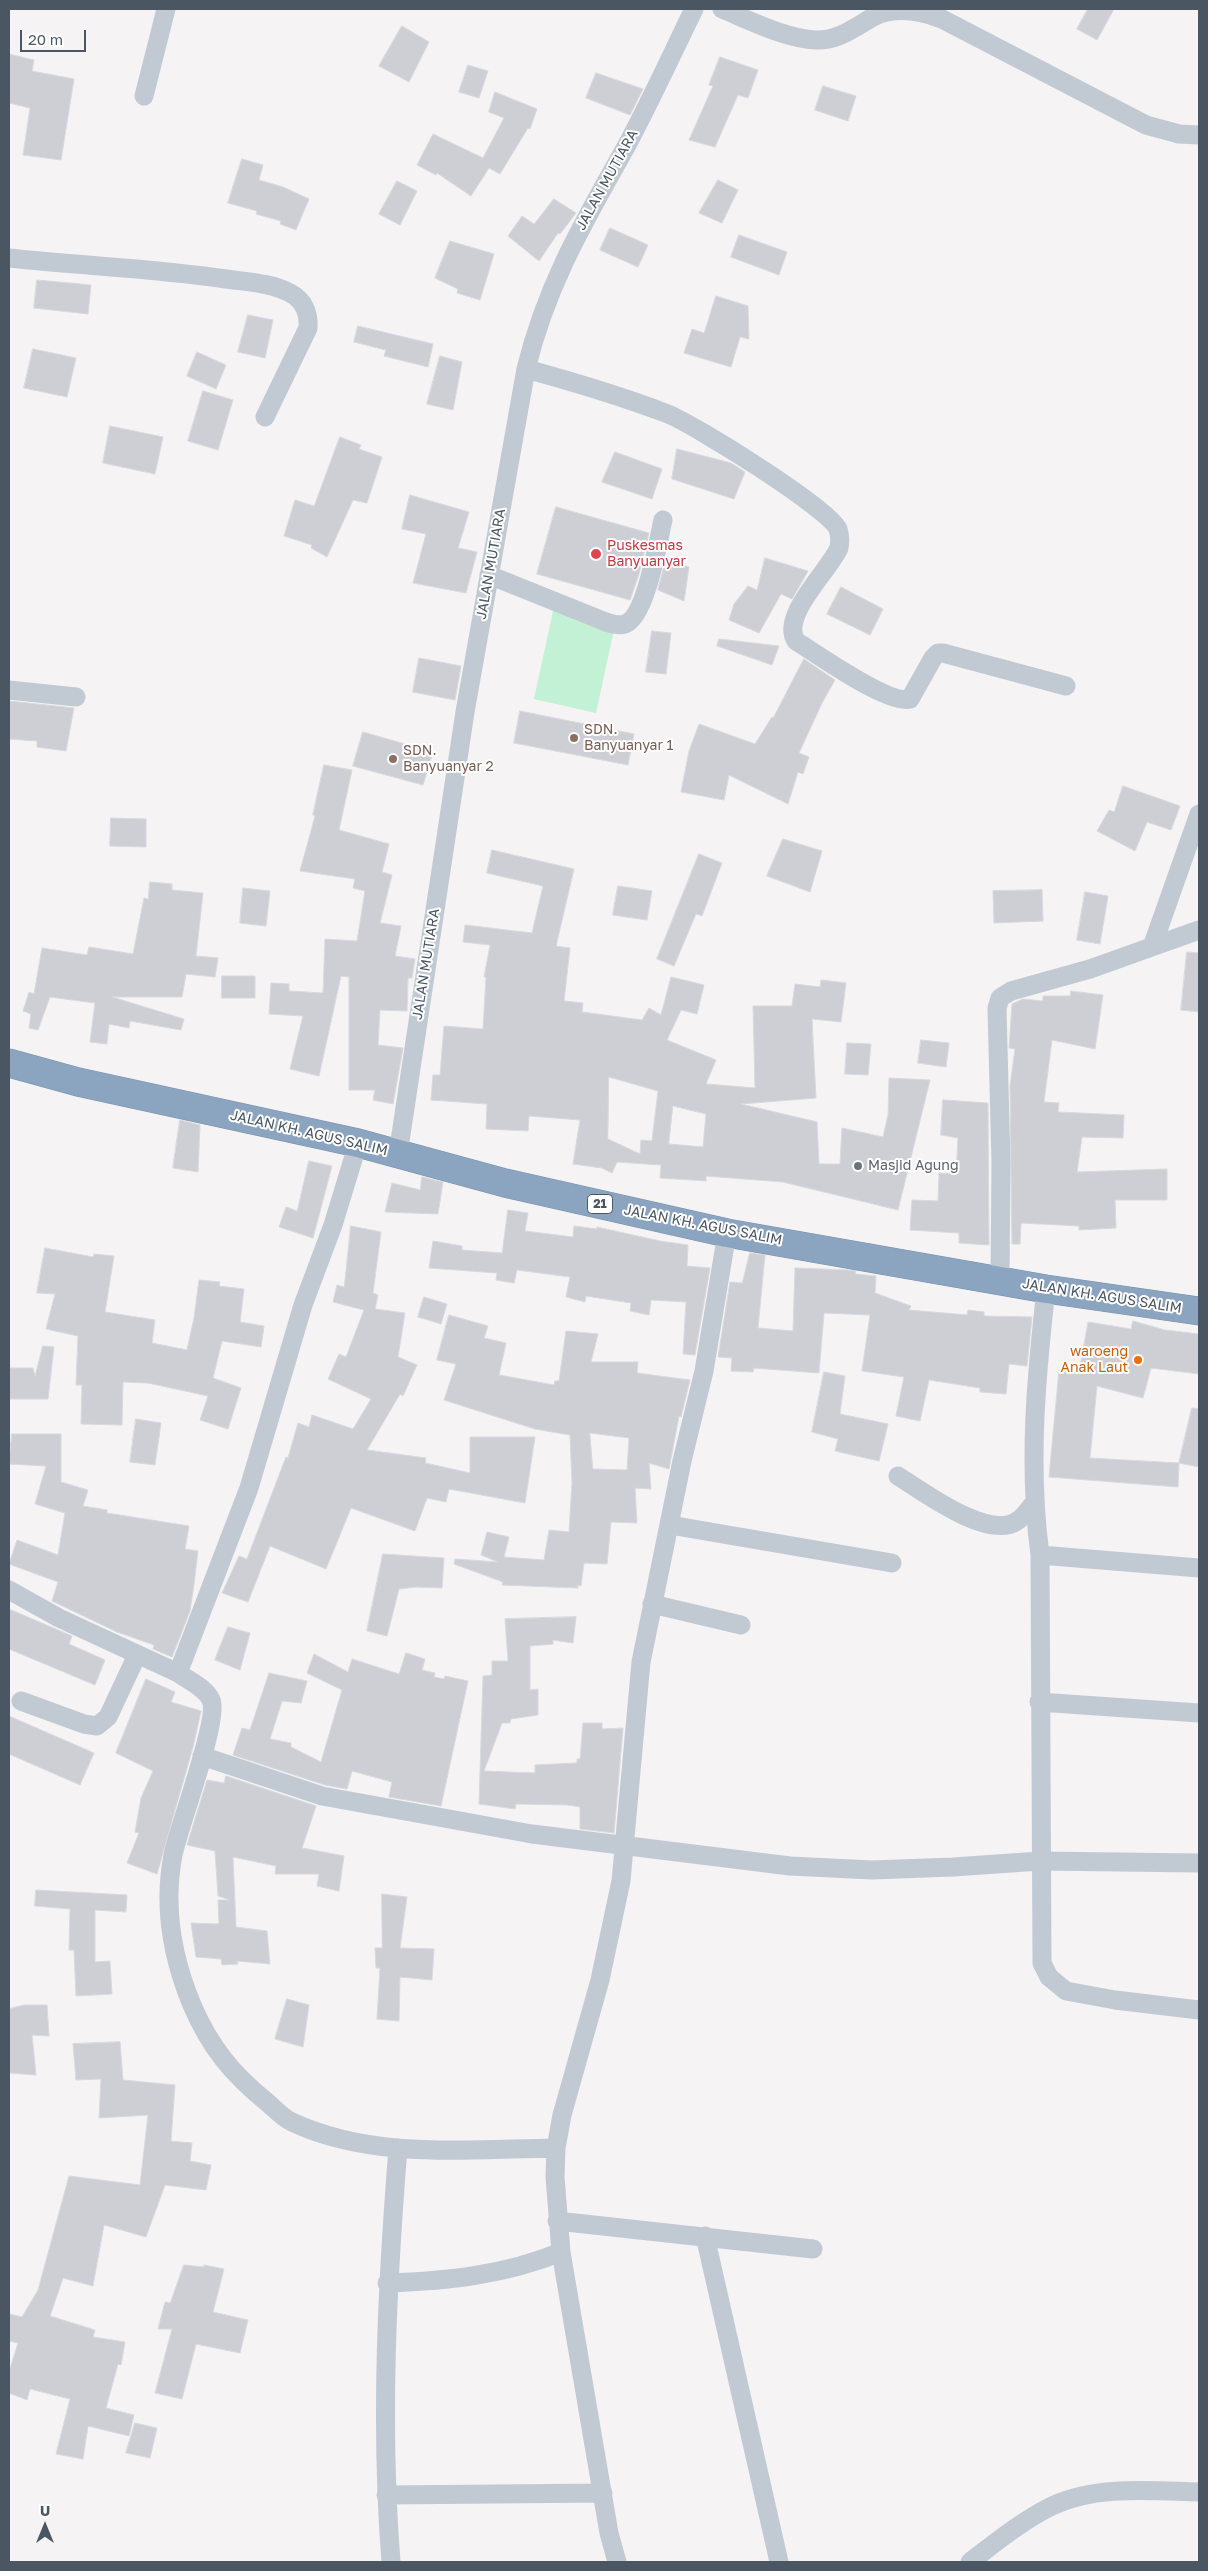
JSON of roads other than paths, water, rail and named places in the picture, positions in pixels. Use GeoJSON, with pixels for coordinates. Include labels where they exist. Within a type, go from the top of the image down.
{"type":"FeatureCollection","features":[{"type":"Feature","properties":{"kind":"highway","name":"JALAN KH. AGUS SALIM"},"geometry":{"type":"LineString","coordinates":[[9,1063],[78,1082],[358,1143],[505,1183],[726,1233],[1046,1289],[1199,1311]]}},
{"type":"Feature","properties":{"kind":"street"},"geometry":{"type":"LineString","coordinates":[[144,96],[166,9]]}},
{"type":"Feature","properties":{"kind":"street","name":"JALAN MUTIARA"},"geometry":{"type":"LineString","coordinates":[[398,1154],[465,712],[526,368],[548,294],[564,259],[646,108],[694,9]]}},
{"type":"Feature","properties":{"kind":"street"},"geometry":{"type":"LineString","coordinates":[[725,10],[759,25],[815,40],[842,35],[877,16],[894,11],[912,10],[929,14],[1146,125],[1179,134],[1199,135]]}},
{"type":"Feature","properties":{"kind":"street"},"geometry":{"type":"LineString","coordinates":[[9,258],[194,274],[264,285],[289,292],[300,299],[306,309],[308,328],[265,416]]}},
{"type":"Feature","properties":{"kind":"street"},"geometry":{"type":"LineString","coordinates":[[526,368],[581,384],[669,415],[738,453],[833,523],[837,528],[839,548],[793,618],[791,632],[796,641],[874,689],[901,700],[910,699],[933,658],[938,653],[1066,686]]}},
{"type":"Feature","properties":{"kind":"street"},"geometry":{"type":"LineString","coordinates":[[490,575],[606,622],[617,625],[626,624],[638,612],[663,520]]}},
{"type":"Feature","properties":{"kind":"street"},"geometry":{"type":"LineString","coordinates":[[9,690],[76,697]]}},
{"type":"Feature","properties":{"kind":"street"},"geometry":{"type":"LineString","coordinates":[[1152,947],[1199,814]]}},
{"type":"Feature","properties":{"kind":"street"},"geometry":{"type":"LineString","coordinates":[[1000,1280],[999,1002],[1011,991],[1090,968],[1199,930]]}},
{"type":"Feature","properties":{"kind":"street"},"geometry":{"type":"LineString","coordinates":[[178,1673],[249,1488],[302,1305],[333,1225],[358,1143]]}},
{"type":"Feature","properties":{"kind":"street"},"geometry":{"type":"LineString","coordinates":[[617,2562],[609,2533],[561,2252],[556,2148],[562,2115],[600,1980],[621,1881],[626,1846],[640,1662],[682,1461],[704,1372],[726,1233]]}},
{"type":"Feature","properties":{"kind":"street"},"geometry":{"type":"LineString","coordinates":[[1046,1289],[1036,1384],[1033,1504],[1040,1555],[1039,1702],[1042,1799],[1040,1861],[1042,1963],[1046,1973],[1066,1991],[1199,2010]]}},
{"type":"Feature","properties":{"kind":"street"},"geometry":{"type":"LineString","coordinates":[[898,1476],[941,1504],[986,1523],[1001,1525],[1017,1522],[1033,1504]]}},
{"type":"Feature","properties":{"kind":"street"},"geometry":{"type":"LineString","coordinates":[[670,1525],[892,1563]]}},
{"type":"Feature","properties":{"kind":"street"},"geometry":{"type":"LineString","coordinates":[[1040,1555],[1199,1568]]}},
{"type":"Feature","properties":{"kind":"street"},"geometry":{"type":"LineString","coordinates":[[9,1590],[137,1655],[178,1673],[212,1700],[212,1717],[173,1855],[168,1908],[173,1947],[182,1980],[196,2013],[216,2051],[242,2082],[290,2121],[342,2140],[398,2148],[556,2148]]}},
{"type":"Feature","properties":{"kind":"street"},"geometry":{"type":"LineString","coordinates":[[652,1604],[741,1625]]}},
{"type":"Feature","properties":{"kind":"street"},"geometry":{"type":"LineString","coordinates":[[21,1701],[84,1724],[97,1726],[108,1717],[137,1655]]}},
{"type":"Feature","properties":{"kind":"street"},"geometry":{"type":"LineString","coordinates":[[1039,1702],[1199,1714]]}},
{"type":"Feature","properties":{"kind":"street"},"geometry":{"type":"LineString","coordinates":[[202,1756],[322,1796],[532,1834],[790,1866],[872,1870],[953,1868],[1040,1861],[1199,1863]]}},
{"type":"Feature","properties":{"kind":"street"},"geometry":{"type":"LineString","coordinates":[[391,2562],[386,2495],[387,2283],[398,2148]]}},
{"type":"Feature","properties":{"kind":"street"},"geometry":{"type":"LineString","coordinates":[[558,2220],[813,2249]]}},
{"type":"Feature","properties":{"kind":"street"},"geometry":{"type":"LineString","coordinates":[[705,2236],[779,2562]]}},
{"type":"Feature","properties":{"kind":"street"},"geometry":{"type":"LineString","coordinates":[[387,2283],[467,2278],[533,2263],[561,2252]]}},
{"type":"Feature","properties":{"kind":"street"},"geometry":{"type":"LineString","coordinates":[[970,2562],[1036,2515],[1053,2506],[1074,2499],[1132,2491],[1199,2492]]}},
{"type":"Feature","properties":{"kind":"street"},"geometry":{"type":"LineString","coordinates":[[386,2495],[603,2494]]}},
{"type":"Feature","properties":{"kind":"place","name":"Puskesmas Banyuanyar"},"geometry":{"type":"Point","coordinates":[596,554]}},
{"type":"Feature","properties":{"kind":"place","name":"SDN. Banyuanyar 1"},"geometry":{"type":"Point","coordinates":[574,738]}},
{"type":"Feature","properties":{"kind":"place","name":"SDN. Banyuanyar 2"},"geometry":{"type":"Point","coordinates":[393,759]}},
{"type":"Feature","properties":{"kind":"place","name":"Masjid Agung"},"geometry":{"type":"Point","coordinates":[858,1166]}},
{"type":"Feature","properties":{"kind":"place","name":"waroeng Anak Laut"},"geometry":{"type":"Point","coordinates":[1138,1360]}}]}
